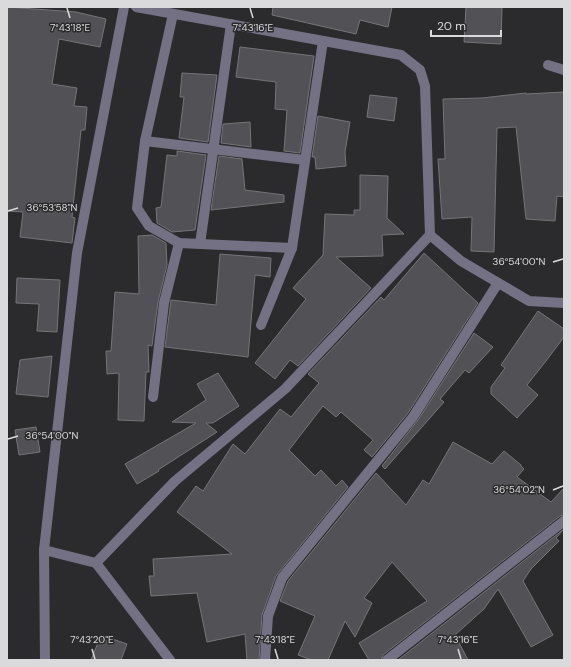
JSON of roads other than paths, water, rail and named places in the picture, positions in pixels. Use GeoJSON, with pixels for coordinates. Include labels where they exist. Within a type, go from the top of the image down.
{"type":"FeatureCollection","features":[{"type":"Feature","properties":{"kind":"street"},"geometry":{"type":"LineString","coordinates":[[46,660],[44,550],[77,253],[124,7]]}},
{"type":"Feature","properties":{"kind":"street"},"geometry":{"type":"LineString","coordinates":[[96,563],[175,481],[285,389],[430,235],[425,86],[420,70],[401,55],[136,7]]}},
{"type":"Feature","properties":{"kind":"street"},"geometry":{"type":"LineString","coordinates":[[173,14],[145,141],[137,208],[149,226],[179,243],[292,248]]}},
{"type":"Feature","properties":{"kind":"street"},"geometry":{"type":"LineString","coordinates":[[200,244],[231,24]]}},
{"type":"Feature","properties":{"kind":"street"},"geometry":{"type":"LineString","coordinates":[[262,325],[292,248],[323,41]]}},
{"type":"Feature","properties":{"kind":"street"},"geometry":{"type":"LineString","coordinates":[[548,65],[564,70]]}},
{"type":"Feature","properties":{"kind":"street"},"geometry":{"type":"LineString","coordinates":[[145,141],[305,160]]}},
{"type":"Feature","properties":{"kind":"street"},"geometry":{"type":"LineString","coordinates":[[430,235],[461,261],[529,301],[564,303]]}},
{"type":"Feature","properties":{"kind":"street"},"geometry":{"type":"LineString","coordinates":[[153,397],[164,303],[179,243]]}},
{"type":"Feature","properties":{"kind":"street"},"geometry":{"type":"LineString","coordinates":[[265,660],[268,616],[282,578],[413,417],[498,283]]}},
{"type":"Feature","properties":{"kind":"street"},"geometry":{"type":"LineString","coordinates":[[387,660],[564,521]]}},
{"type":"Feature","properties":{"kind":"street"},"geometry":{"type":"LineString","coordinates":[[44,550],[96,563],[170,660]]}}]}
